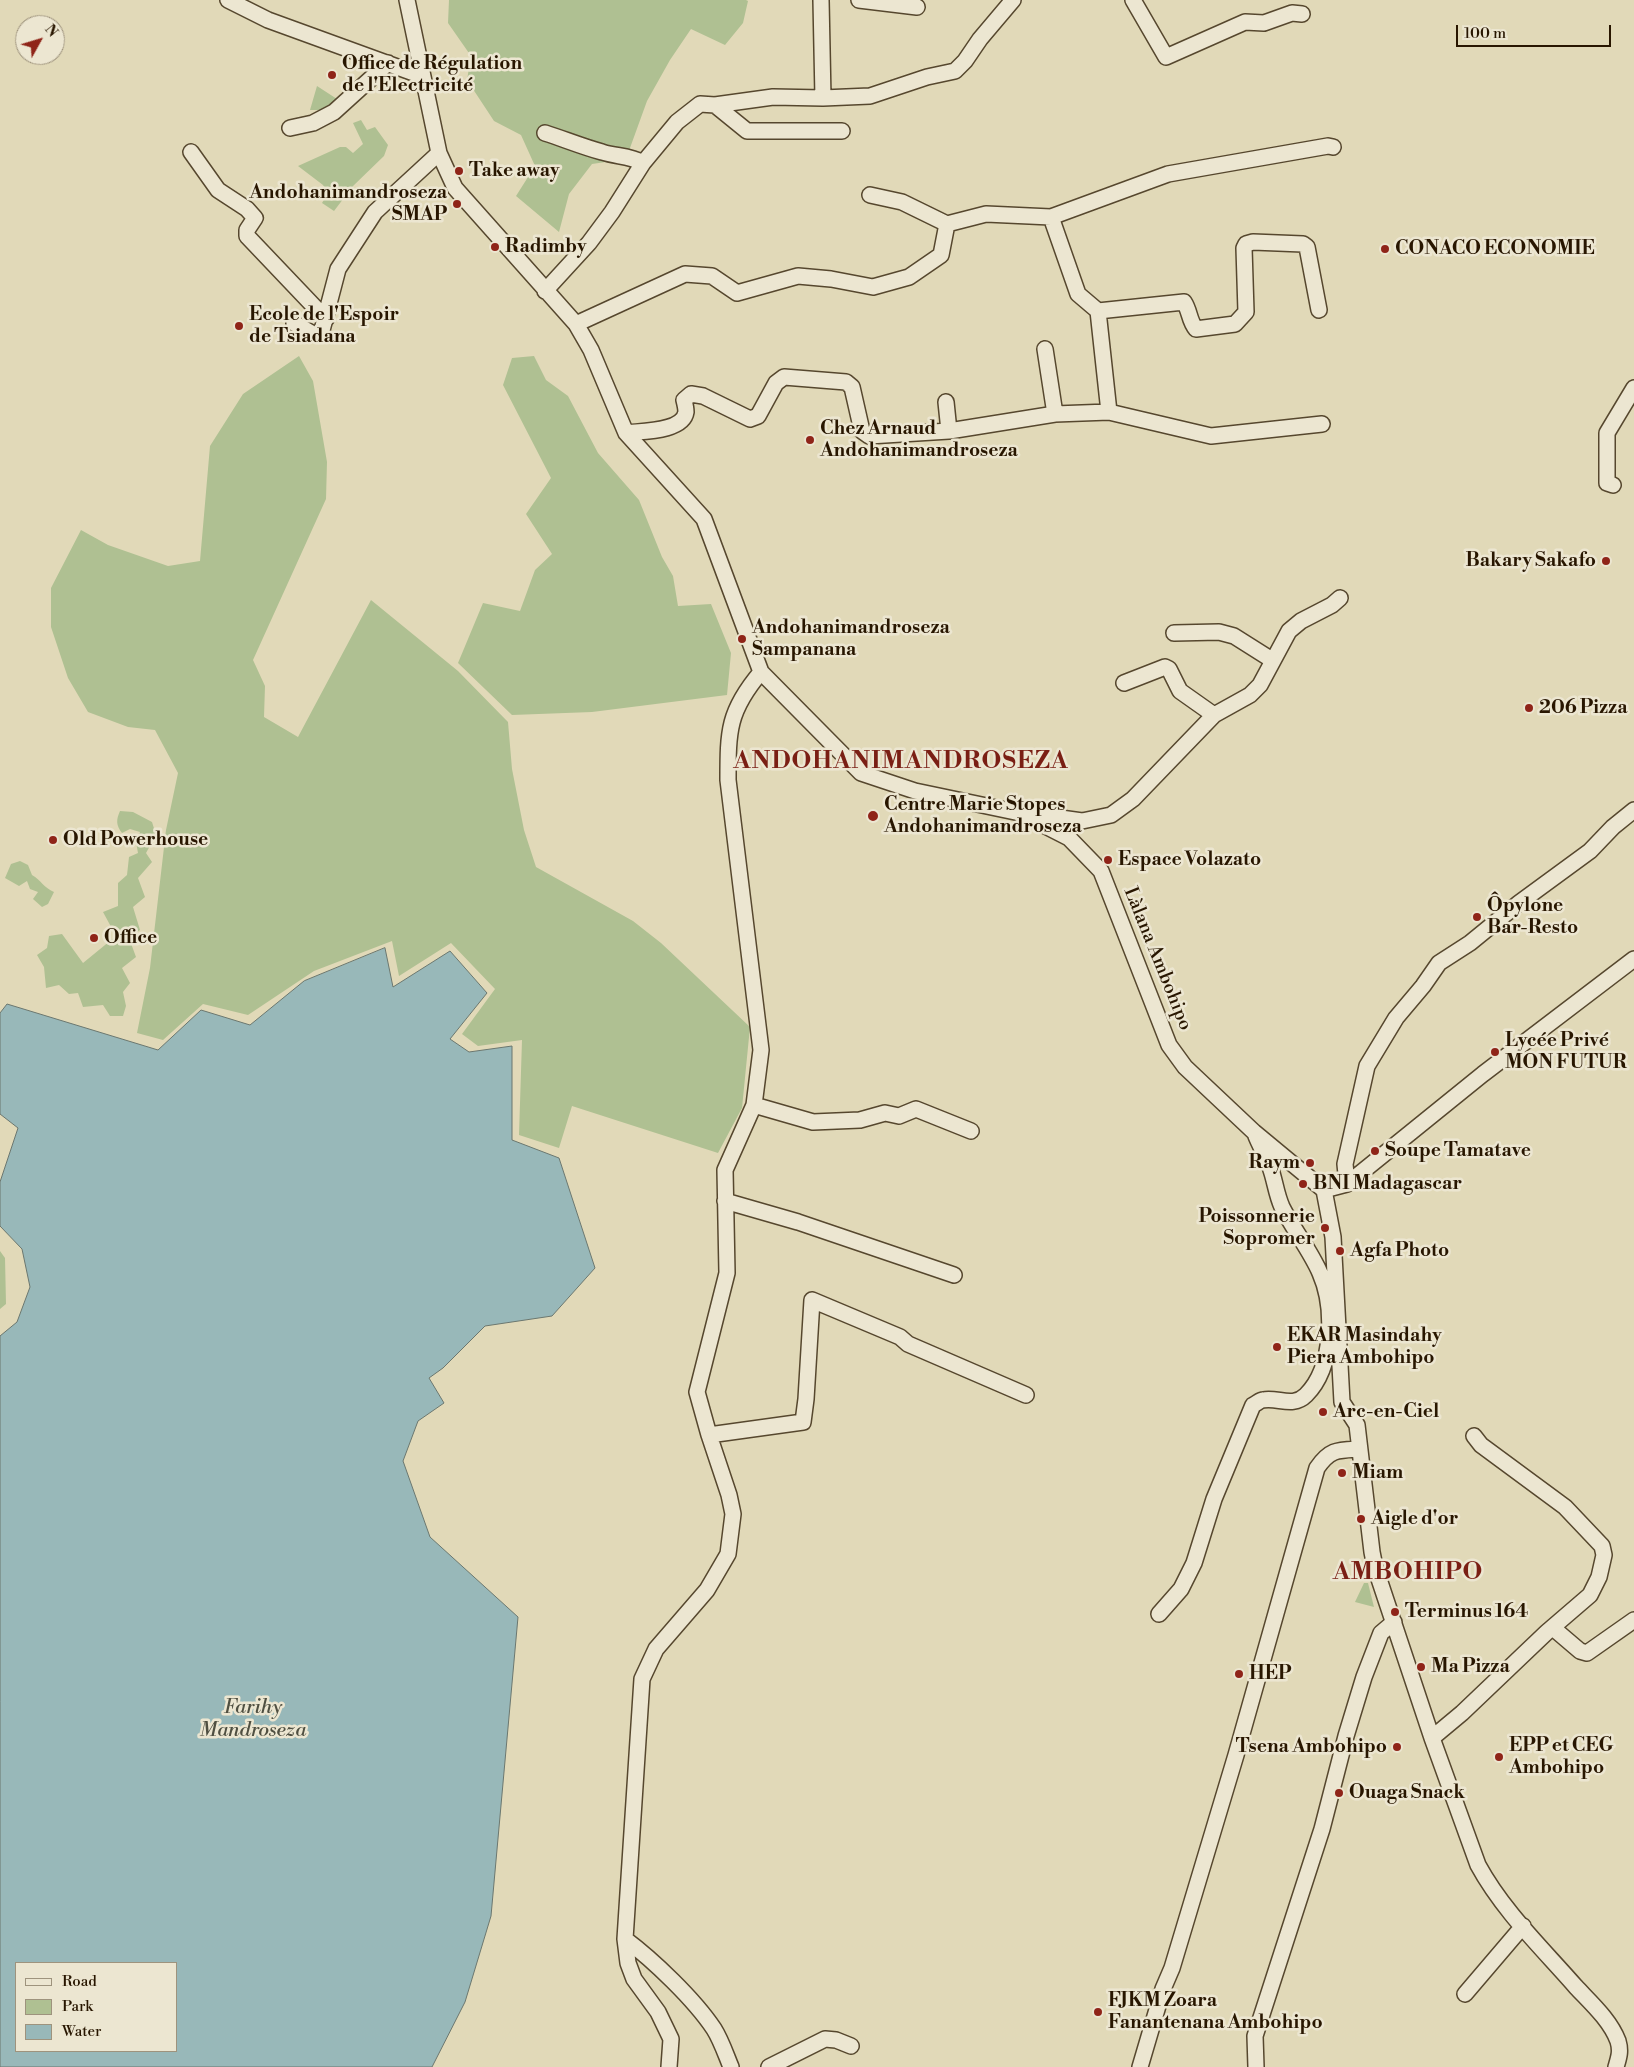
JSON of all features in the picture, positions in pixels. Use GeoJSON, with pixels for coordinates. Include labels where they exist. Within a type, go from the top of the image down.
{"type":"FeatureCollection","features":[{"type":"Feature","properties":{"kind":"street"},"geometry":{"type":"LineString","coordinates":[[228,0],[268,20],[422,76]]}},
{"type":"Feature","properties":{"kind":"street","name":"Làlana Ambohipo"},"geometry":{"type":"LineString","coordinates":[[407,0],[439,153],[455,188],[576,324],[591,350],[626,433],[704,519],[761,672],[861,773],[915,792],[1020,813],[1069,838],[1101,871],[1169,1045],[1185,1067],[1254,1132],[1324,1190]]}},
{"type":"Feature","properties":{"kind":"street"},"geometry":{"type":"LineString","coordinates":[[820,0],[823,98]]}},
{"type":"Feature","properties":{"kind":"street"},"geometry":{"type":"LineString","coordinates":[[859,0],[917,7]]}},
{"type":"Feature","properties":{"kind":"street"},"geometry":{"type":"LineString","coordinates":[[546,291],[589,244],[643,163],[677,122],[700,104],[715,105],[773,96],[823,98],[870,96],[927,77],[955,71],[965,61],[980,38],[1013,0]]}},
{"type":"Feature","properties":{"kind":"street"},"geometry":{"type":"LineString","coordinates":[[1134,0],[1166,56],[1245,22],[1264,23],[1292,13],[1302,14]]}},
{"type":"Feature","properties":{"kind":"street"},"geometry":{"type":"LineString","coordinates":[[290,128],[312,123],[334,112],[388,63]]}},
{"type":"Feature","properties":{"kind":"street"},"geometry":{"type":"LineString","coordinates":[[715,105],[747,131],[842,131]]}},
{"type":"Feature","properties":{"kind":"street"},"geometry":{"type":"LineString","coordinates":[[545,133],[602,152],[621,157],[633,157],[643,163]]}},
{"type":"Feature","properties":{"kind":"street"},"geometry":{"type":"LineString","coordinates":[[870,195],[902,202],[947,224],[986,214],[1050,217],[1168,174],[1328,146],[1333,147]]}},
{"type":"Feature","properties":{"kind":"street"},"geometry":{"type":"LineString","coordinates":[[192,152],[218,190],[247,209],[255,218],[247,230],[247,236],[326,319]]}},
{"type":"Feature","properties":{"kind":"street"},"geometry":{"type":"LineString","coordinates":[[294,323],[318,335],[321,334],[338,268],[375,212],[439,153]]}},
{"type":"Feature","properties":{"kind":"street"},"geometry":{"type":"LineString","coordinates":[[1050,217],[1078,294],[1098,311],[1109,412]]}},
{"type":"Feature","properties":{"kind":"street"},"geometry":{"type":"LineString","coordinates":[[576,324],[685,274],[712,276],[737,293],[798,276],[831,279],[873,287],[909,278],[941,255],[947,224]]}},
{"type":"Feature","properties":{"kind":"street"},"geometry":{"type":"LineString","coordinates":[[1098,311],[1184,302],[1191,324],[1196,329],[1235,324],[1246,312],[1244,248],[1246,244],[1253,242],[1303,244],[1307,247],[1319,310]]}},
{"type":"Feature","properties":{"kind":"street"},"geometry":{"type":"LineString","coordinates":[[1045,349],[1055,414]]}},
{"type":"Feature","properties":{"kind":"street"},"geometry":{"type":"LineString","coordinates":[[626,433],[667,428],[676,425],[684,418],[686,411],[684,400],[691,394],[703,396],[750,420],[753,419],[758,416],[776,383],[784,377],[846,382],[849,384],[852,387],[862,432],[869,436],[949,431],[1055,414],[1109,412],[1211,436],[1322,424]]}},
{"type":"Feature","properties":{"kind":"street"},"geometry":{"type":"LineString","coordinates":[[1613,485],[1607,482],[1607,433],[1634,388]]}},
{"type":"Feature","properties":{"kind":"street"},"geometry":{"type":"LineString","coordinates":[[946,402],[949,431]]}},
{"type":"Feature","properties":{"kind":"street"},"geometry":{"type":"LineString","coordinates":[[1020,813],[1082,821],[1111,815],[1133,799],[1214,715],[1250,695],[1260,686],[1267,676],[1272,660],[1289,630],[1301,621],[1332,605],[1340,598]]}},
{"type":"Feature","properties":{"kind":"street"},"geometry":{"type":"LineString","coordinates":[[1174,633],[1218,632],[1234,636],[1272,660]]}},
{"type":"Feature","properties":{"kind":"street"},"geometry":{"type":"LineString","coordinates":[[1124,683],[1165,668],[1169,669],[1180,691],[1214,715]]}},
{"type":"Feature","properties":{"kind":"street"},"geometry":{"type":"LineString","coordinates":[[669,2067],[671,2039],[658,2012],[634,1979],[628,1963],[625,1939],[642,1679],[656,1649],[707,1590],[728,1554],[733,1514],[729,1495],[697,1392],[727,1273],[725,1170],[754,1105],[761,1050],[728,780],[728,744],[732,716],[744,691],[761,672]]}},
{"type":"Feature","properties":{"kind":"street"},"geometry":{"type":"LineString","coordinates":[[1347,1184],[1345,1164],[1367,1066],[1396,1018],[1423,986],[1439,963],[1470,943],[1519,903],[1590,851],[1613,827],[1634,810]]}},
{"type":"Feature","properties":{"kind":"street"},"geometry":{"type":"LineString","coordinates":[[1616,2067],[1621,2051],[1601,2015],[1487,1882],[1478,1865],[1432,1738],[1372,1552],[1357,1425],[1342,1402],[1333,1237],[1324,1190],[1347,1184],[1483,1074],[1634,959]]}},
{"type":"Feature","properties":{"kind":"street"},"geometry":{"type":"LineString","coordinates":[[754,1105],[814,1122],[860,1120],[886,1113],[899,1116],[916,1109],[971,1131]]}},
{"type":"Feature","properties":{"kind":"street"},"geometry":{"type":"LineString","coordinates":[[1159,1614],[1181,1589],[1194,1563],[1214,1499],[1253,1405],[1262,1400],[1290,1402],[1299,1400],[1313,1386],[1326,1360],[1329,1342],[1329,1318],[1326,1293],[1320,1273],[1282,1205],[1270,1167],[1254,1132]]}},
{"type":"Feature","properties":{"kind":"street"},"geometry":{"type":"LineString","coordinates":[[725,1201],[798,1222],[954,1275]]}},
{"type":"Feature","properties":{"kind":"street"},"geometry":{"type":"LineString","coordinates":[[709,1435],[803,1422],[812,1300],[900,1336],[908,1344],[1026,1395]]}},
{"type":"Feature","properties":{"kind":"street"},"geometry":{"type":"LineString","coordinates":[[1432,1738],[1590,1596],[1599,1577],[1604,1555],[1602,1546],[1565,1508],[1481,1445],[1474,1436]]}},
{"type":"Feature","properties":{"kind":"street"},"geometry":{"type":"LineString","coordinates":[[1140,2067],[1236,1755],[1317,1468],[1324,1457],[1335,1451],[1359,1449]]}},
{"type":"Feature","properties":{"kind":"street"},"geometry":{"type":"LineString","coordinates":[[1553,1628],[1580,1651],[1587,1653],[1634,1620]]}},
{"type":"Feature","properties":{"kind":"street"},"geometry":{"type":"LineString","coordinates":[[1256,2067],[1256,2036],[1322,1829],[1364,1677],[1381,1633],[1394,1622]]}},
{"type":"Feature","properties":{"kind":"street"},"geometry":{"type":"LineString","coordinates":[[1465,1994],[1523,1926]]}},
{"type":"Feature","properties":{"kind":"street"},"geometry":{"type":"LineString","coordinates":[[625,1939],[653,1962],[703,2014],[715,2031],[731,2067]]}},
{"type":"Feature","properties":{"kind":"street"},"geometry":{"type":"LineString","coordinates":[[769,2067],[825,2039],[836,2040],[851,2046]]}},
{"type":"Feature","properties":{"kind":"green space"},"geometry":{"type":"Polygon","coordinates":[[[449,0],[748,1],[743,23],[725,45],[691,29],[670,60],[647,101],[626,159],[592,164],[569,194],[559,232],[516,196],[535,166],[521,135],[494,121],[467,80],[471,56],[448,23],[449,0]]]}},
{"type":"Feature","properties":{"kind":"green space"},"geometry":{"type":"Polygon","coordinates":[[[317,86],[337,99],[322,110],[310,110],[317,86]]]}},
{"type":"Feature","properties":{"kind":"green space"},"geometry":{"type":"Polygon","coordinates":[[[361,120],[367,130],[375,127],[388,145],[384,156],[353,186],[334,211],[322,203],[328,193],[323,185],[298,166],[340,147],[346,147],[353,153],[363,144],[353,123],[361,120]]]}},
{"type":"Feature","properties":{"kind":"green space"},"geometry":{"type":"Polygon","coordinates":[[[299,356],[313,381],[327,462],[326,499],[253,660],[265,686],[264,717],[298,737],[371,600],[458,671],[508,722],[512,769],[524,830],[536,867],[633,921],[661,943],[750,1027],[742,1108],[718,1153],[572,1106],[559,1148],[519,1135],[522,1040],[478,1046],[462,1034],[495,989],[451,943],[399,976],[392,941],[314,971],[248,1015],[203,1004],[163,1040],[137,1033],[150,968],[166,830],[178,773],[155,730],[128,727],[88,712],[68,678],[51,627],[51,588],[81,530],[108,545],[168,566],[200,561],[210,446],[243,394],[299,356]]]}},
{"type":"Feature","properties":{"kind":"green space"},"geometry":{"type":"Polygon","coordinates":[[[534,356],[546,380],[568,396],[598,453],[639,500],[662,557],[673,576],[678,606],[711,604],[731,653],[727,695],[592,712],[512,715],[458,663],[483,603],[520,611],[535,570],[552,554],[526,514],[551,478],[503,385],[512,358],[534,356]]]}},
{"type":"Feature","properties":{"kind":"green space"},"geometry":{"type":"Polygon","coordinates":[[[120,811],[133,812],[152,822],[156,835],[146,853],[152,862],[138,878],[145,897],[133,907],[140,930],[129,938],[136,957],[122,968],[130,983],[123,992],[126,1006],[123,1016],[110,1016],[103,1005],[83,1007],[78,993],[69,994],[59,985],[46,988],[44,967],[37,955],[47,948],[49,936],[62,934],[83,963],[116,936],[103,912],[118,906],[118,883],[127,875],[129,857],[138,853],[136,842],[140,832],[130,829],[122,833],[117,822],[120,811]]]}},
{"type":"Feature","properties":{"kind":"green space"},"geometry":{"type":"Polygon","coordinates":[[[20,861],[28,865],[32,875],[54,892],[48,904],[42,907],[33,899],[38,892],[30,889],[27,881],[19,886],[5,878],[11,864],[20,861]]]}},
{"type":"Feature","properties":{"kind":"green space"},"geometry":{"type":"Polygon","coordinates":[[[0,1251],[5,1258],[6,1304],[0,1309],[0,1251]]]}},
{"type":"Feature","properties":{"kind":"green space"},"geometry":{"type":"Polygon","coordinates":[[[1364,1583],[1368,1583],[1374,1607],[1355,1602],[1364,1583]]]}},
{"type":"Feature","properties":{"kind":"water","name":"Farihy Mandroseza"},"geometry":{"type":"Polygon","coordinates":[[[385,948],[393,987],[450,951],[487,993],[450,1039],[469,1052],[512,1046],[512,1140],[559,1158],[595,1268],[552,1316],[485,1326],[443,1368],[429,1378],[444,1403],[418,1421],[403,1461],[430,1537],[518,1617],[491,1916],[465,2002],[432,2067],[0,2067],[0,1336],[17,1322],[30,1287],[22,1249],[0,1226],[0,1182],[18,1128],[0,1114],[0,1013],[7,1004],[158,1050],[201,1010],[250,1025],[304,981],[385,948]]]}},
{"type":"Feature","properties":{"kind":"place","name":"Office de Régulation de l'Electricité"},"geometry":{"type":"Point","coordinates":[332,75]}},
{"type":"Feature","properties":{"kind":"place","name":"Take away"},"geometry":{"type":"Point","coordinates":[459,171]}},
{"type":"Feature","properties":{"kind":"place","name":"Andohanimandroseza SMAP"},"geometry":{"type":"Point","coordinates":[457,204]}},
{"type":"Feature","properties":{"kind":"place","name":"Radimby"},"geometry":{"type":"Point","coordinates":[495,247]}},
{"type":"Feature","properties":{"kind":"place","name":"CONACO ECONOMIE"},"geometry":{"type":"Point","coordinates":[1385,249]}},
{"type":"Feature","properties":{"kind":"place","name":"Ecole de l'Espoir de Tsiadana"},"geometry":{"type":"Point","coordinates":[239,326]}},
{"type":"Feature","properties":{"kind":"place","name":"Chez Arnaud Andohanimandroseza"},"geometry":{"type":"Point","coordinates":[810,440]}},
{"type":"Feature","properties":{"kind":"place","name":"Bakary Sakafo"},"geometry":{"type":"Point","coordinates":[1606,561]}},
{"type":"Feature","properties":{"kind":"place","name":"Andohanimandroseza Sampanana"},"geometry":{"type":"Point","coordinates":[742,639]}},
{"type":"Feature","properties":{"kind":"place","name":"206 Pizza"},"geometry":{"type":"Point","coordinates":[1529,708]}},
{"type":"Feature","properties":{"kind":"place","name":"Centre Marie Stopes Andohanimandroseza"},"geometry":{"type":"Point","coordinates":[873,816]}},
{"type":"Feature","properties":{"kind":"place","name":"Old Powerhouse"},"geometry":{"type":"Point","coordinates":[53,840]}},
{"type":"Feature","properties":{"kind":"place","name":"Espace Volazato"},"geometry":{"type":"Point","coordinates":[1108,860]}},
{"type":"Feature","properties":{"kind":"place","name":"Ôpylone Bar-Resto"},"geometry":{"type":"Point","coordinates":[1477,917]}},
{"type":"Feature","properties":{"kind":"place","name":"Office"},"geometry":{"type":"Point","coordinates":[94,938]}},
{"type":"Feature","properties":{"kind":"place","name":"Lycée Privé MON FUTUR"},"geometry":{"type":"Point","coordinates":[1495,1052]}},
{"type":"Feature","properties":{"kind":"place","name":"Soupe Tamatave"},"geometry":{"type":"Point","coordinates":[1375,1151]}},
{"type":"Feature","properties":{"kind":"place","name":"Raym"},"geometry":{"type":"Point","coordinates":[1310,1163]}},
{"type":"Feature","properties":{"kind":"place","name":"BNI Madagascar"},"geometry":{"type":"Point","coordinates":[1303,1184]}},
{"type":"Feature","properties":{"kind":"place","name":"Poissonnerie Sopromer"},"geometry":{"type":"Point","coordinates":[1325,1228]}},
{"type":"Feature","properties":{"kind":"place","name":"Agfa Photo"},"geometry":{"type":"Point","coordinates":[1340,1251]}},
{"type":"Feature","properties":{"kind":"place","name":"EKAR Masindahy Piera Ambohipo"},"geometry":{"type":"Point","coordinates":[1277,1347]}},
{"type":"Feature","properties":{"kind":"place","name":"Arc-en-Ciel"},"geometry":{"type":"Point","coordinates":[1323,1412]}},
{"type":"Feature","properties":{"kind":"place","name":"Miam"},"geometry":{"type":"Point","coordinates":[1342,1473]}},
{"type":"Feature","properties":{"kind":"place","name":"Aigle d'or"},"geometry":{"type":"Point","coordinates":[1361,1519]}},
{"type":"Feature","properties":{"kind":"place","name":"Terminus 164"},"geometry":{"type":"Point","coordinates":[1395,1612]}},
{"type":"Feature","properties":{"kind":"place","name":"Ma Pizza"},"geometry":{"type":"Point","coordinates":[1421,1667]}},
{"type":"Feature","properties":{"kind":"place","name":"HEP"},"geometry":{"type":"Point","coordinates":[1239,1674]}},
{"type":"Feature","properties":{"kind":"place","name":"Tsena Ambohipo"},"geometry":{"type":"Point","coordinates":[1397,1747]}},
{"type":"Feature","properties":{"kind":"place","name":"EPP et CEG Ambohipo"},"geometry":{"type":"Point","coordinates":[1499,1757]}},
{"type":"Feature","properties":{"kind":"place","name":"Ouaga Snack"},"geometry":{"type":"Point","coordinates":[1339,1793]}},
{"type":"Feature","properties":{"kind":"place","name":"FJKM Zoara Fanantenana Ambohipo"},"geometry":{"type":"Point","coordinates":[1098,2012]}},
{"type":"Feature","properties":{"kind":"district","name":"ANDOHANIMANDROSEZA"},"geometry":{"type":"Point","coordinates":[901,762]}},
{"type":"Feature","properties":{"kind":"district","name":"AMBOHIPO"},"geometry":{"type":"Point","coordinates":[1408,1573]}}]}
